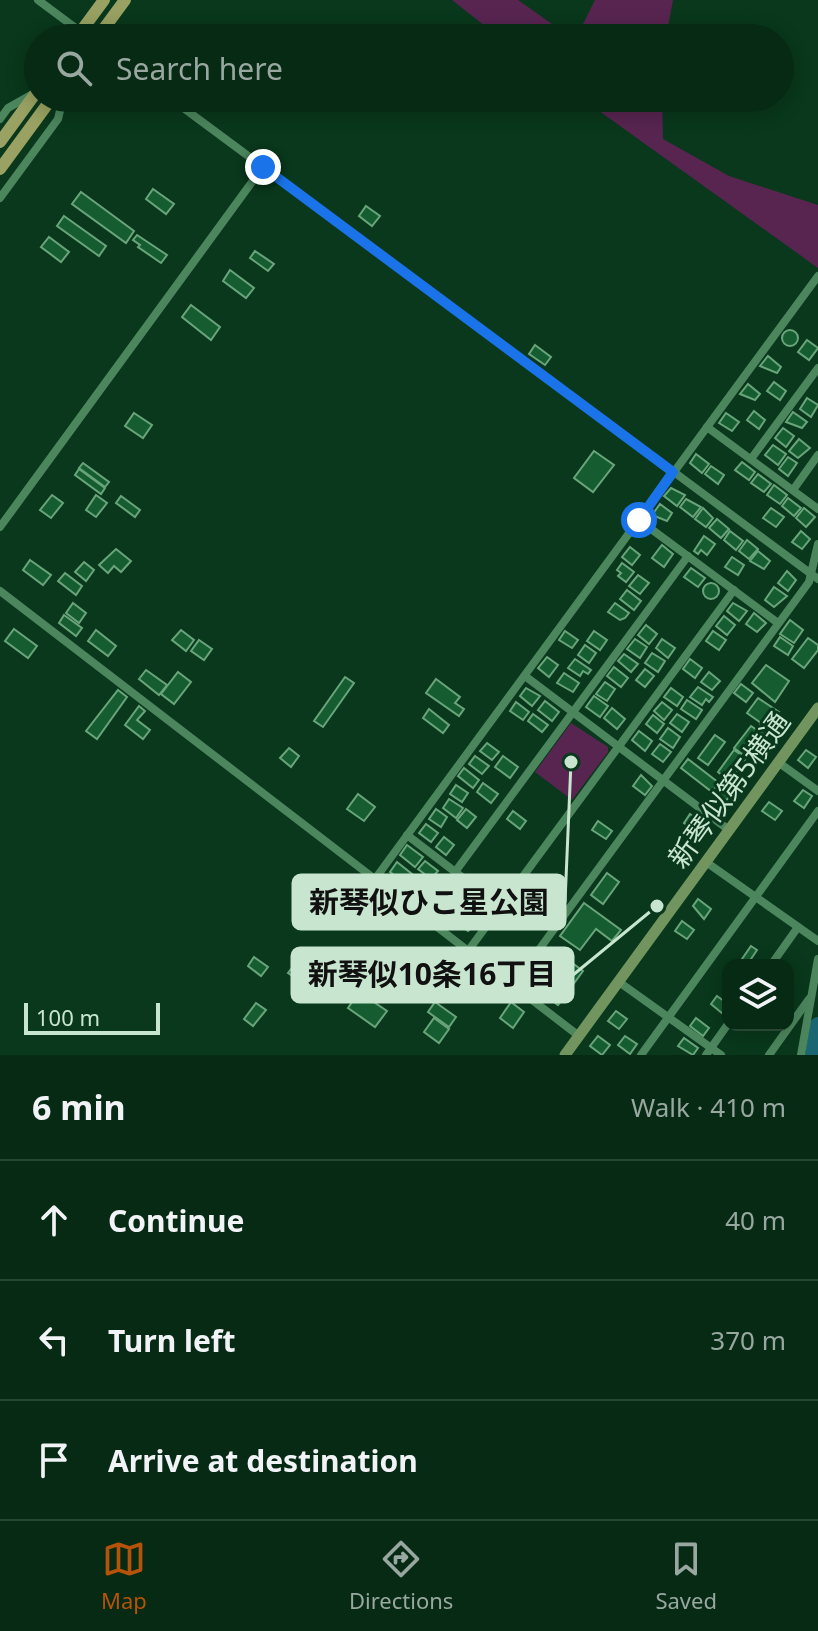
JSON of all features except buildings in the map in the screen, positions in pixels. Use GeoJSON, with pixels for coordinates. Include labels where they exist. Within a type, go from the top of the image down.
{"type":"FeatureCollection","features":[{"type":"Feature","properties":{"kind":"main road"},"geometry":{"type":"LineString","coordinates":[[89,24],[104,0]]}},
{"type":"Feature","properties":{"kind":"main road"},"geometry":{"type":"LineString","coordinates":[[107,24],[125,0]]}},
{"type":"Feature","properties":{"kind":"main road"},"geometry":{"type":"LineString","coordinates":[[0,142],[24,109]]}},
{"type":"Feature","properties":{"kind":"main road"},"geometry":{"type":"LineString","coordinates":[[0,169],[42,112]]}},
{"type":"Feature","properties":{"kind":"street"},"geometry":{"type":"LineString","coordinates":[[38,0],[67,24]]}},
{"type":"Feature","properties":{"kind":"street"},"geometry":{"type":"LineString","coordinates":[[0,119],[8,108],[24,99]]}},
{"type":"Feature","properties":{"kind":"street"},"geometry":{"type":"LineString","coordinates":[[0,198],[58,119],[60,112]]}},
{"type":"Feature","properties":{"kind":"street"},"geometry":{"type":"LineString","coordinates":[[189,112],[815,577]]}},
{"type":"Feature","properties":{"kind":"street"},"geometry":{"type":"LineString","coordinates":[[0,527],[263,167]]}},
{"type":"Feature","properties":{"kind":"street"},"geometry":{"type":"LineString","coordinates":[[375,879],[818,276]]}},
{"type":"Feature","properties":{"kind":"street"},"geometry":{"type":"LineString","coordinates":[[751,459],[818,368]]}},
{"type":"Feature","properties":{"kind":"street"},"geometry":{"type":"LineString","coordinates":[[707,427],[818,509]]}},
{"type":"Feature","properties":{"kind":"street"},"geometry":{"type":"LineString","coordinates":[[793,490],[818,455]]}},
{"type":"Feature","properties":{"kind":"street"},"geometry":{"type":"LineString","coordinates":[[639,520],[778,623]]}},
{"type":"Feature","properties":{"kind":"street"},"geometry":{"type":"LineString","coordinates":[[513,985],[815,577],[818,544]]}},
{"type":"Feature","properties":{"kind":"street"},"geometry":{"type":"LineString","coordinates":[[455,872],[688,556]]}},
{"type":"Feature","properties":{"kind":"street"},"geometry":{"type":"LineString","coordinates":[[468,951],[734,590]]}},
{"type":"Feature","properties":{"kind":"street"},"geometry":{"type":"LineString","coordinates":[[0,591],[579,1036]]}},
{"type":"Feature","properties":{"kind":"street"},"geometry":{"type":"LineString","coordinates":[[525,676],[729,830]]}},
{"type":"Feature","properties":{"kind":"street","name":"新琴似第5横通"},"geometry":{"type":"LineString","coordinates":[[565,1055],[818,708]]}},
{"type":"Feature","properties":{"kind":"street"},"geometry":{"type":"LineString","coordinates":[[778,762],[818,791]]}},
{"type":"Feature","properties":{"kind":"street"},"geometry":{"type":"LineString","coordinates":[[641,1055],[818,811]]}},
{"type":"Feature","properties":{"kind":"street"},"geometry":{"type":"LineString","coordinates":[[407,835],[501,907]]}},
{"type":"Feature","properties":{"kind":"street"},"geometry":{"type":"LineString","coordinates":[[706,862],[818,941]]}},
{"type":"Feature","properties":{"kind":"street"},"geometry":{"type":"LineString","coordinates":[[775,959],[798,927]]}},
{"type":"Feature","properties":{"kind":"street"},"geometry":{"type":"LineString","coordinates":[[801,1055],[818,959]]}},
{"type":"Feature","properties":{"kind":"street"},"geometry":{"type":"LineString","coordinates":[[619,982],[708,1052],[721,1055]]}},
{"type":"Feature","properties":{"kind":"street"},"geometry":{"type":"LineString","coordinates":[[769,1055],[812,996]]}},
{"type":"Feature","properties":{"kind":"street"},"geometry":{"type":"LineString","coordinates":[[708,1052],[723,1031]]}},
{"type":"Feature","properties":{"kind":"shaded area"},"geometry":{"type":"Polygon","coordinates":[[[452,0],[518,0],[552,24],[482,24],[452,0]]]}},
{"type":"Feature","properties":{"kind":"shaded area"},"geometry":{"type":"Polygon","coordinates":[[[595,0],[673,0],[669,24],[583,24],[595,0]]]}},
{"type":"Feature","properties":{"kind":"shaded area"},"geometry":{"type":"Polygon","coordinates":[[[601,112],[662,112],[663,139],[729,176],[818,205],[818,268],[601,112]]]}},
{"type":"Feature","properties":{"kind":"shaded area"},"geometry":{"type":"Polygon","coordinates":[[[571,723],[608,747],[608,752],[572,800],[535,772],[571,723]]]}},
{"type":"Feature","properties":{"kind":"waterway"},"geometry":{"type":"LineString","coordinates":[[813,1055],[818,1025]]}},
{"type":"Feature","properties":{"kind":"place","name":"新琴似ひこ星公園"},"geometry":{"type":"Point","coordinates":[571,762]}},
{"type":"Feature","properties":{"kind":"place","name":"新琴似10条16丁目"},"geometry":{"type":"Point","coordinates":[657,906]}},
{"type":"Feature","properties":{"kind":"route"},"geometry":{"type":"LineString","coordinates":[[263,167],[673,472],[639,520]]}}]}
